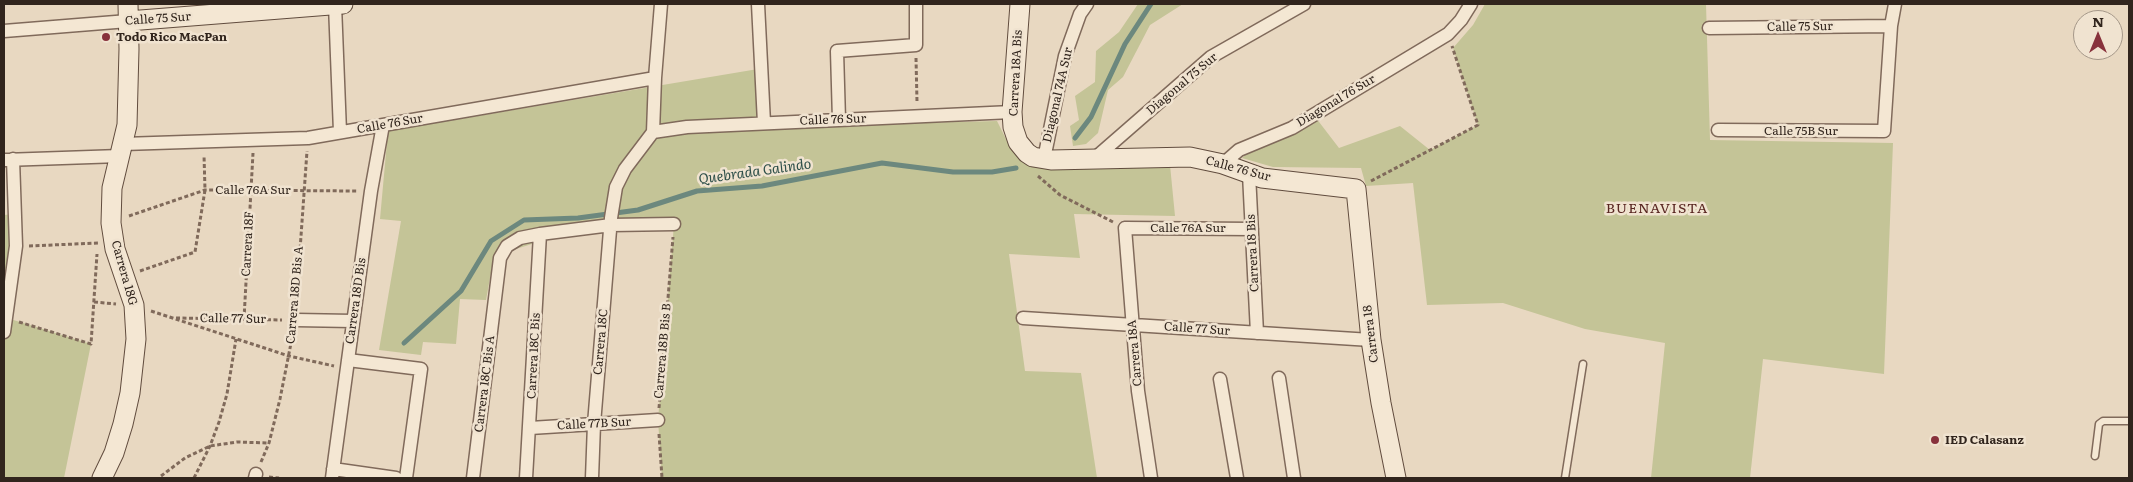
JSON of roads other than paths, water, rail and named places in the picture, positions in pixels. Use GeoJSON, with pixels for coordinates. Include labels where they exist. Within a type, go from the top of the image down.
{"type":"FeatureCollection","features":[{"type":"Feature","properties":{"kind":"street"},"geometry":{"type":"LineString","coordinates":[[339,4],[340,132]]}},
{"type":"Feature","properties":{"kind":"street","name":"Calle 75 Sur"},"geometry":{"type":"LineString","coordinates":[[4,31],[128,12],[339,4]]}},
{"type":"Feature","properties":{"kind":"street"},"geometry":{"type":"LineString","coordinates":[[612,216],[616,187],[625,169],[654,132],[655,78],[661,4]]}},
{"type":"Feature","properties":{"kind":"street"},"geometry":{"type":"LineString","coordinates":[[758,4],[764,123]]}},
{"type":"Feature","properties":{"kind":"street"},"geometry":{"type":"LineString","coordinates":[[839,120],[838,51],[916,45],[916,4]]}},
{"type":"Feature","properties":{"kind":"street","name":"Carrera 18A Bis"},"geometry":{"type":"LineString","coordinates":[[1020,4],[1012,112],[1014,132],[1018,142],[1027,153],[1039,158]]}},
{"type":"Feature","properties":{"kind":"street","name":"Diagonal 74A Sur"},"geometry":{"type":"LineString","coordinates":[[1039,158],[1065,56],[1080,14],[1086,4]]}},
{"type":"Feature","properties":{"kind":"street","name":"Diagonal 75 Sur"},"geometry":{"type":"LineString","coordinates":[[1094,159],[1212,57],[1304,4]]}},
{"type":"Feature","properties":{"kind":"street","name":"Diagonal 76 Sur"},"geometry":{"type":"LineString","coordinates":[[1223,164],[1238,150],[1292,128],[1448,34],[1461,20],[1471,4]]}},
{"type":"Feature","properties":{"kind":"street"},"geometry":{"type":"LineString","coordinates":[[1890,26],[1894,4]]}},
{"type":"Feature","properties":{"kind":"street","name":"Carrera 18G"},"geometry":{"type":"LineString","coordinates":[[102,478],[119,438],[127,408],[136,340],[134,305],[125,276],[106,243],[111,223],[112,188],[122,150],[127,112],[128,12]]}},
{"type":"Feature","properties":{"kind":"street","name":"Calle 75 Sur"},"geometry":{"type":"LineString","coordinates":[[1709,28],[1890,26]]}},
{"type":"Feature","properties":{"kind":"street","name":"Calle 75B Sur"},"geometry":{"type":"LineString","coordinates":[[1718,130],[1884,131],[1890,26]]}},
{"type":"Feature","properties":{"kind":"street","name":"Calle 76 Sur"},"geometry":{"type":"LineString","coordinates":[[8,159],[204,142],[308,138],[655,78]]}},
{"type":"Feature","properties":{"kind":"street","name":"Calle 76 Sur"},"geometry":{"type":"LineString","coordinates":[[654,132],[687,127],[1012,112]]}},
{"type":"Feature","properties":{"kind":"street","name":"Carrera 18D Bis"},"geometry":{"type":"LineString","coordinates":[[333,473],[353,322],[383,125]]}},
{"type":"Feature","properties":{"kind":"street","name":"Calle 76 Sur"},"geometry":{"type":"LineString","coordinates":[[1039,158],[1182,157],[1223,164],[1262,178],[1356,189]]}},
{"type":"Feature","properties":{"kind":"street"},"geometry":{"type":"LineString","coordinates":[[4,332],[16,246],[8,159]]}},
{"type":"Feature","properties":{"kind":"street","name":"Carrera 18 Bis"},"geometry":{"type":"LineString","coordinates":[[1249,174],[1257,333]]}},
{"type":"Feature","properties":{"kind":"street","name":"Carrera 18"},"geometry":{"type":"LineString","coordinates":[[1356,189],[1371,340],[1396,478]]}},
{"type":"Feature","properties":{"kind":"street"},"geometry":{"type":"LineString","coordinates":[[540,234],[612,216],[674,224]]}},
{"type":"Feature","properties":{"kind":"street","name":"Carrera 18C"},"geometry":{"type":"LineString","coordinates":[[592,478],[594,424],[612,216]]}},
{"type":"Feature","properties":{"kind":"street","name":"Calle 76A Sur"},"geometry":{"type":"LineString","coordinates":[[1124,228],[1252,229]]}},
{"type":"Feature","properties":{"kind":"street","name":"Carrera 18A"},"geometry":{"type":"LineString","coordinates":[[1124,228],[1138,392],[1151,478]]}},
{"type":"Feature","properties":{"kind":"street","name":"Carrera 18C Bis A"},"geometry":{"type":"LineString","coordinates":[[473,478],[500,258],[507,246],[520,238],[540,234]]}},
{"type":"Feature","properties":{"kind":"street","name":"Carrera 18C Bis"},"geometry":{"type":"LineString","coordinates":[[526,478],[540,234]]}},
{"type":"Feature","properties":{"kind":"street","name":"Calle 77 Sur"},"geometry":{"type":"LineString","coordinates":[[1023,318],[1371,340]]}},
{"type":"Feature","properties":{"kind":"street"},"geometry":{"type":"LineString","coordinates":[[296,320],[353,322]]}},
{"type":"Feature","properties":{"kind":"street"},"geometry":{"type":"LineString","coordinates":[[347,364],[421,369],[406,478]]}},
{"type":"Feature","properties":{"kind":"street"},"geometry":{"type":"LineString","coordinates":[[1220,378],[1237,478]]}},
{"type":"Feature","properties":{"kind":"street"},"geometry":{"type":"LineString","coordinates":[[1280,378],[1294,478]]}},
{"type":"Feature","properties":{"kind":"street","name":"Calle 77B Sur"},"geometry":{"type":"LineString","coordinates":[[530,428],[658,420]]}},
{"type":"Feature","properties":{"kind":"street"},"geometry":{"type":"LineString","coordinates":[[333,473],[396,478]]}},
{"type":"Feature","properties":{"kind":"lane"},"geometry":{"type":"LineString","coordinates":[[1565,478],[1583,364]]}},
{"type":"Feature","properties":{"kind":"lane"},"geometry":{"type":"LineString","coordinates":[[2095,456],[2098,424],[2103,421],[2129,421]]}},
{"type":"Feature","properties":{"kind":"waterway","name":"Quebrada Galindo"},"geometry":{"type":"LineString","coordinates":[[1075,138],[1091,117],[1125,44],[1151,4]]}},
{"type":"Feature","properties":{"kind":"waterway","name":"Quebrada Galindo"},"geometry":{"type":"LineString","coordinates":[[404,343],[461,291],[491,241],[524,220],[578,218],[638,210],[697,191],[762,186],[882,163],[953,172],[992,172],[1016,168]]}},
{"type":"Feature","properties":{"kind":"place","name":"Todo Rico MacPan"},"geometry":{"type":"Point","coordinates":[106,37]}},
{"type":"Feature","properties":{"kind":"place","name":"IED Calasanz"},"geometry":{"type":"Point","coordinates":[1935,440]}},
{"type":"Feature","properties":{"kind":"district","name":"BUENAVISTA"},"geometry":{"type":"Point","coordinates":[1657,209]}}]}
